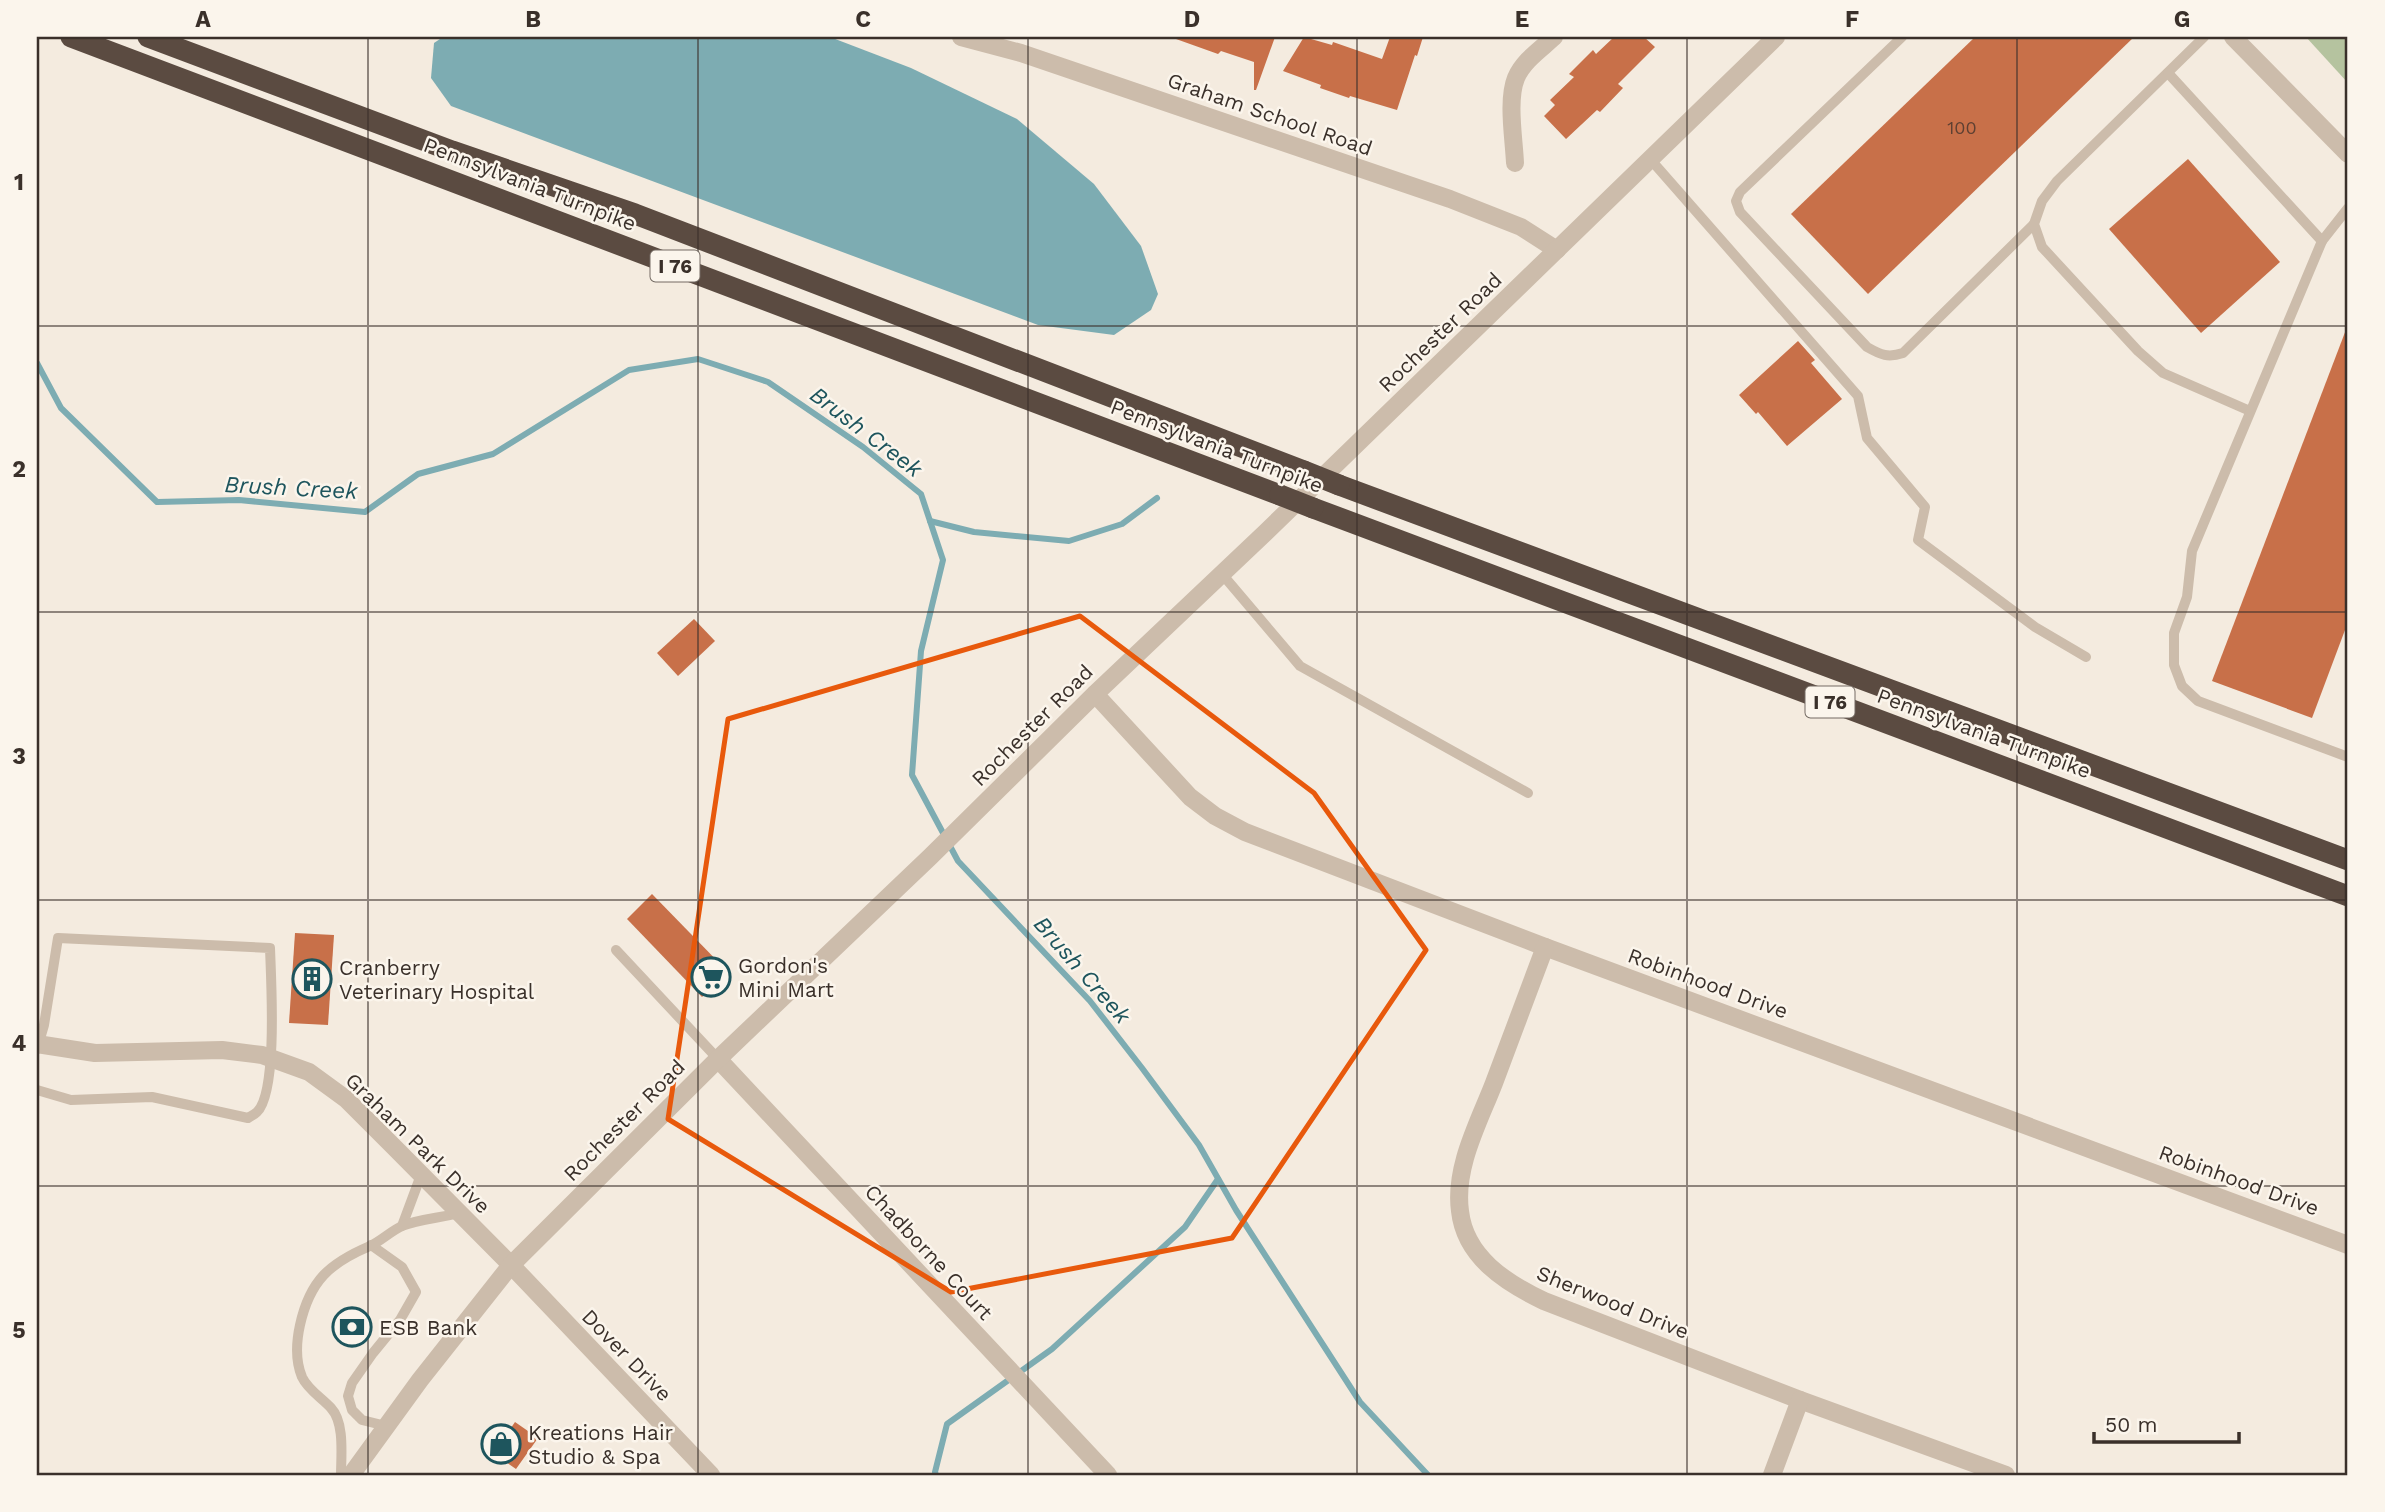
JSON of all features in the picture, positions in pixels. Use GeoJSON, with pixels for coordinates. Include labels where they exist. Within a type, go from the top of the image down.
{"type":"FeatureCollection","features":[{"type":"Feature","properties":{"kind":"highway","name":"Pennsylvania Turnpike"},"geometry":{"type":"LineString","coordinates":[[71,37],[1313,508],[2348,895]]}},
{"type":"Feature","properties":{"kind":"highway","name":"Pennsylvania Turnpike"},"geometry":{"type":"LineString","coordinates":[[148,37],[452,151],[635,214],[1339,485],[2348,860]]}},
{"type":"Feature","properties":{"kind":"street","name":"Graham School Road"},"geometry":{"type":"LineString","coordinates":[[961,37],[1021,53],[1450,200],[1521,227],[1557,250]]}},
{"type":"Feature","properties":{"kind":"street"},"geometry":{"type":"LineString","coordinates":[[1515,163],[1512,112],[1516,79],[1526,62],[1554,37]]}},
{"type":"Feature","properties":{"kind":"street","name":"Rochester Road"},"geometry":{"type":"LineString","coordinates":[[351,1475],[419,1380],[511,1265],[718,1059],[1776,37]]}},
{"type":"Feature","properties":{"kind":"street"},"geometry":{"type":"LineString","coordinates":[[2233,37],[2348,155]]}},
{"type":"Feature","properties":{"kind":"street","name":"Robinhood Drive"},"geometry":{"type":"LineString","coordinates":[[1095,694],[1190,797],[1215,816],[1245,832],[1545,947],[2348,1245]]}},
{"type":"Feature","properties":{"kind":"street","name":"Sherwood Drive"},"geometry":{"type":"LineString","coordinates":[[1545,947],[1464,1163],[1460,1212],[1466,1232],[1478,1254],[1507,1281],[1544,1301],[1800,1400],[2006,1475]]}},
{"type":"Feature","properties":{"kind":"street","name":"Graham Park Drive"},"geometry":{"type":"LineString","coordinates":[[37,1046],[95,1054],[222,1050],[270,1057],[309,1072],[346,1100],[511,1265]]}},
{"type":"Feature","properties":{"kind":"street","name":"Chadborne Court"},"geometry":{"type":"LineString","coordinates":[[718,1059],[1108,1475]]}},
{"type":"Feature","properties":{"kind":"street","name":"Dover Drive"},"geometry":{"type":"LineString","coordinates":[[511,1265],[711,1475]]}},
{"type":"Feature","properties":{"kind":"street"},"geometry":{"type":"LineString","coordinates":[[1772,1475],[1800,1400]]}},
{"type":"Feature","properties":{"kind":"lane"},"geometry":{"type":"LineString","coordinates":[[1902,37],[1740,192],[1737,201],[1740,212],[1867,347],[1891,357],[1903,353],[2034,224],[2042,201],[2057,181],[2204,37]]}},
{"type":"Feature","properties":{"kind":"lane"},"geometry":{"type":"LineString","coordinates":[[2168,73],[2322,241]]}},
{"type":"Feature","properties":{"kind":"lane"},"geometry":{"type":"LineString","coordinates":[[1651,160],[1858,396],[1867,438],[1925,507],[1918,540],[2035,627],[2086,657]]}},
{"type":"Feature","properties":{"kind":"lane"},"geometry":{"type":"LineString","coordinates":[[2348,208],[2322,241],[2192,551],[2187,597],[2174,633],[2174,665],[2182,686],[2198,701],[2346,757],[2348,744]]}},
{"type":"Feature","properties":{"kind":"lane"},"geometry":{"type":"LineString","coordinates":[[2034,224],[2042,247],[2138,351],[2163,373],[2250,411]]}},
{"type":"Feature","properties":{"kind":"lane"},"geometry":{"type":"LineString","coordinates":[[1222,575],[1300,666],[1528,793]]}},
{"type":"Feature","properties":{"kind":"lane"},"geometry":{"type":"LineString","coordinates":[[37,1046],[44,1025],[58,938],[270,948],[272,1044],[265,1094],[259,1111],[248,1118],[152,1097],[71,1100],[37,1090]]}},
{"type":"Feature","properties":{"kind":"lane"},"geometry":{"type":"LineString","coordinates":[[616,950],[718,1059]]}},
{"type":"Feature","properties":{"kind":"lane"},"geometry":{"type":"LineString","coordinates":[[402,1226],[421,1175]]}},
{"type":"Feature","properties":{"kind":"lane"},"geometry":{"type":"LineString","coordinates":[[341,1475],[339,1426],[334,1410],[303,1379],[297,1361],[296,1348],[306,1301],[325,1272],[356,1250],[371,1245],[402,1226],[459,1213]]}},
{"type":"Feature","properties":{"kind":"lane"},"geometry":{"type":"LineString","coordinates":[[371,1245],[402,1267],[416,1292],[400,1320],[352,1383],[348,1396],[352,1410],[362,1420],[386,1426]]}},
{"type":"Feature","properties":{"kind":"highlighted area"},"geometry":{"type":"Polygon","coordinates":[[[1080,616],[1314,793],[1426,950],[1232,1238],[951,1292],[668,1119],[728,719],[1080,616]]]}},
{"type":"Feature","properties":{"kind":"green space"},"geometry":{"type":"Polygon","coordinates":[[[2306,37],[2348,37],[2348,83],[2306,37]]]}},
{"type":"Feature","properties":{"kind":"water"},"geometry":{"type":"Polygon","coordinates":[[[443,37],[830,37],[911,68],[1017,119],[1094,184],[1141,246],[1158,294],[1151,310],[1114,335],[1038,325],[451,106],[431,78],[434,43],[443,37]]]}},
{"type":"Feature","properties":{"kind":"building"},"geometry":{"type":"Polygon","coordinates":[[[1275,37],[1254,90],[1254,62],[1221,51],[1218,54],[1176,39],[1275,37]]]}},
{"type":"Feature","properties":{"kind":"building"},"geometry":{"type":"Polygon","coordinates":[[[1304,37],[1332,45],[1333,42],[1382,59],[1390,37],[1423,37],[1397,110],[1350,96],[1349,98],[1283,71],[1304,37]]]}},
{"type":"Feature","properties":{"kind":"building"},"geometry":{"type":"Polygon","coordinates":[[[1614,37],[1644,37],[1655,47],[1618,84],[1623,88],[1600,112],[1597,110],[1566,139],[1544,116],[1555,105],[1550,100],[1574,77],[1569,74],[1593,50],[1596,54],[1614,37]]]}},
{"type":"Feature","properties":{"kind":"building"},"geometry":{"type":"Polygon","coordinates":[[[1975,37],[2134,37],[1868,294],[1791,214],[1975,37]]]}},
{"type":"Feature","properties":{"kind":"building"},"geometry":{"type":"Polygon","coordinates":[[[2188,159],[2280,262],[2201,333],[2109,229],[2188,159]]]}},
{"type":"Feature","properties":{"kind":"building"},"geometry":{"type":"Polygon","coordinates":[[[2347,327],[2348,622],[2312,718],[2212,681],[2347,327]]]}},
{"type":"Feature","properties":{"kind":"building"},"geometry":{"type":"Polygon","coordinates":[[[1798,341],[1815,360],[1811,363],[1842,399],[1787,446],[1758,412],[1756,414],[1739,395],[1798,341]]]}},
{"type":"Feature","properties":{"kind":"building"},"geometry":{"type":"Polygon","coordinates":[[[694,619],[715,641],[678,676],[657,653],[694,619]]]}},
{"type":"Feature","properties":{"kind":"building"},"geometry":{"type":"Polygon","coordinates":[[[652,894],[728,972],[702,997],[627,919],[652,894]]]}},
{"type":"Feature","properties":{"kind":"building","name":"Cranberry Veterinary Hospital"},"geometry":{"type":"Polygon","coordinates":[[[295,933],[334,935],[328,1025],[289,1023],[295,933]]]}},
{"type":"Feature","properties":{"kind":"building"},"geometry":{"type":"Polygon","coordinates":[[[515,1422],[538,1438],[516,1469],[483,1446],[494,1431],[504,1438],[515,1422]]]}},
{"type":"Feature","properties":{"kind":"waterway","name":"Brush Creek"},"geometry":{"type":"LineString","coordinates":[[37,363],[61,408],[157,502],[239,500],[365,512],[418,474],[493,454],[629,370],[698,359],[768,382],[863,447],[921,494],[943,560],[921,651],[912,775],[958,861],[1090,1001],[1142,1068],[1199,1145],[1236,1210],[1360,1402],[1428,1475]]}},
{"type":"Feature","properties":{"kind":"waterway"},"geometry":{"type":"LineString","coordinates":[[930,521],[974,532],[1069,541],[1122,524],[1157,498]]}},
{"type":"Feature","properties":{"kind":"waterway"},"geometry":{"type":"LineString","coordinates":[[936,1475],[947,1424],[1052,1349],[1185,1227],[1218,1179]]}},
{"type":"Feature","properties":{"kind":"place","name":"Gordon's Mini Mart"},"geometry":{"type":"Point","coordinates":[711,977]}},
{"type":"Feature","properties":{"kind":"place","name":"Cranberry Veterinary Hospital"},"geometry":{"type":"Point","coordinates":[312,979]}},
{"type":"Feature","properties":{"kind":"place","name":"ESB Bank"},"geometry":{"type":"Point","coordinates":[352,1327]}},
{"type":"Feature","properties":{"kind":"place","name":"Kreations Hair Studio & Spa"},"geometry":{"type":"Point","coordinates":[501,1444]}}]}
